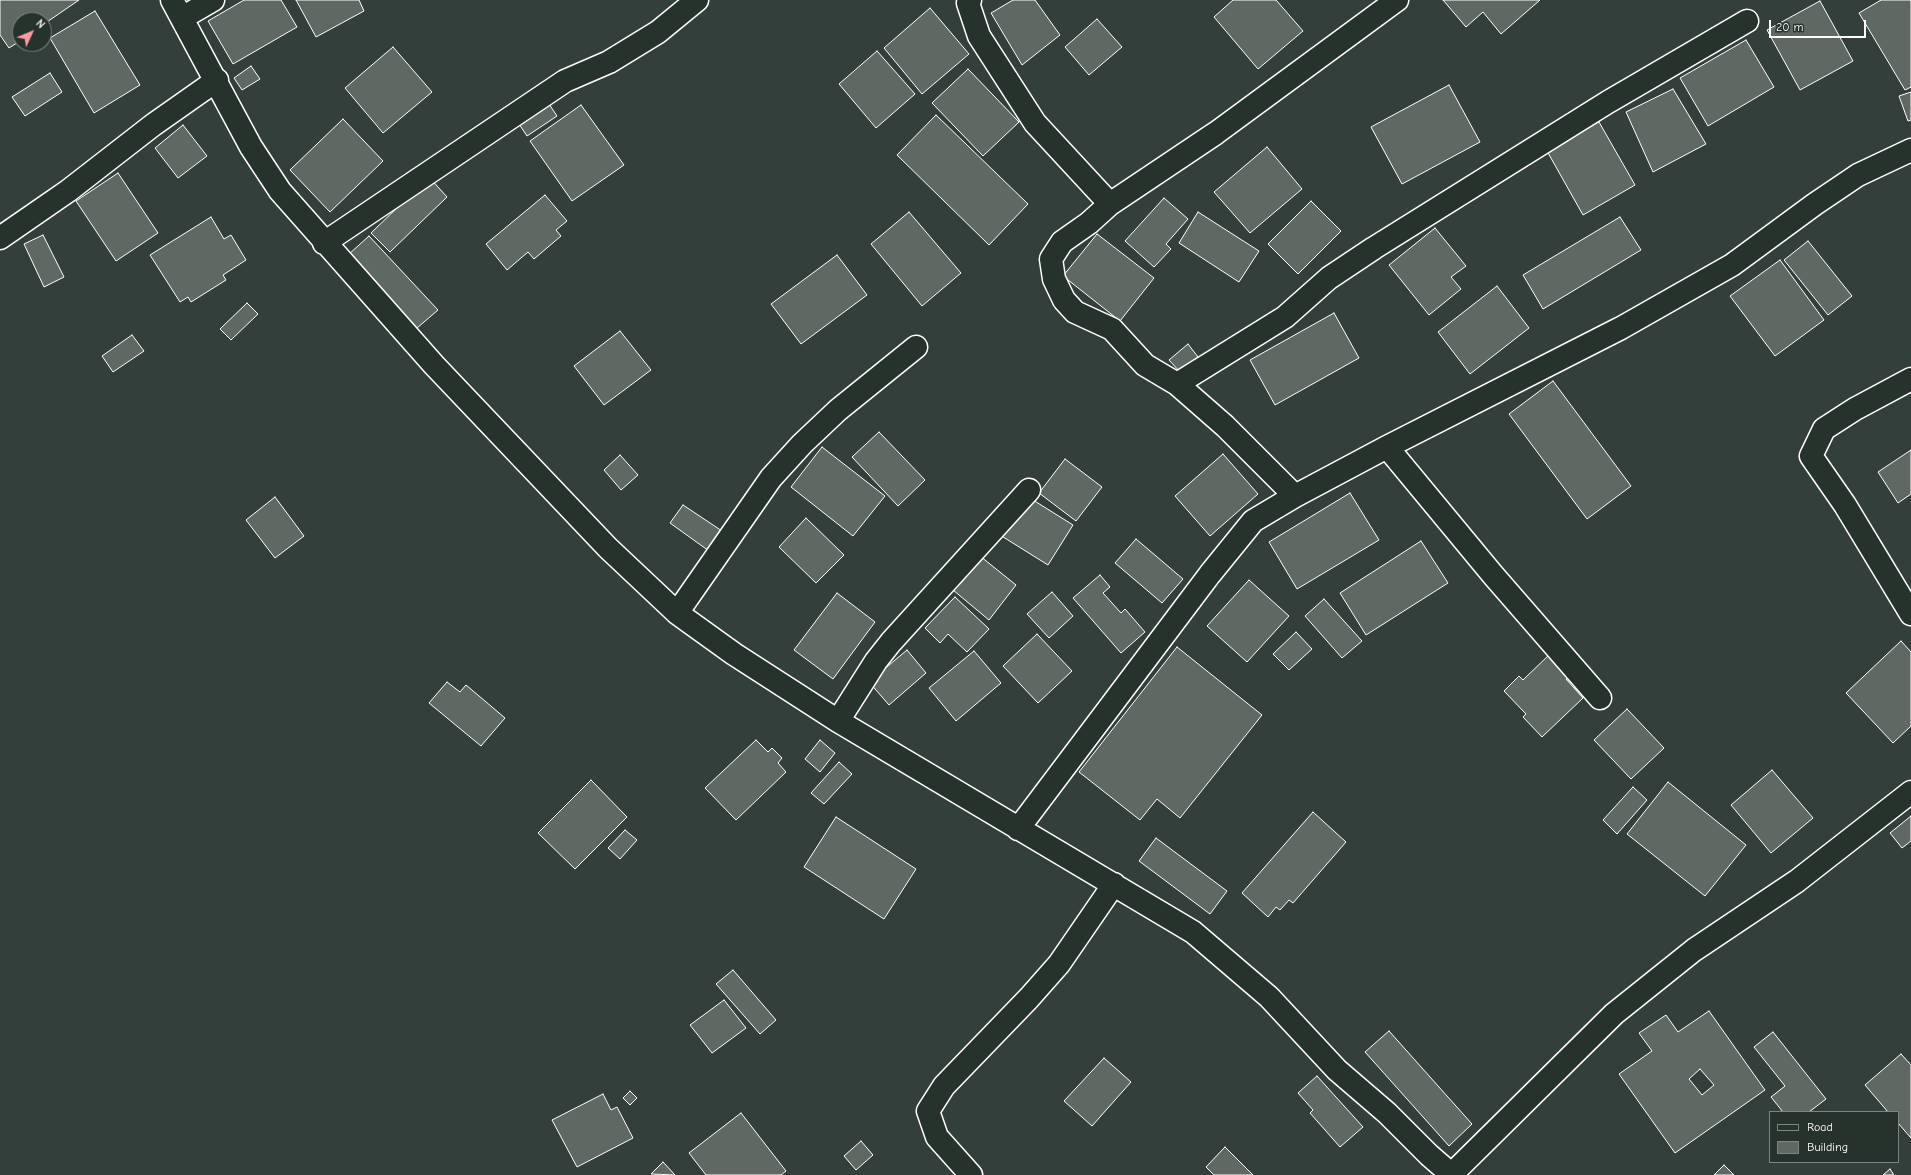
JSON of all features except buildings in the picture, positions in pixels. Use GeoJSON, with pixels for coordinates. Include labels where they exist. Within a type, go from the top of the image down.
{"type":"FeatureCollection","features":[{"type":"Feature","properties":{"kind":"street"},"geometry":{"type":"LineString","coordinates":[[213,0],[177,9],[217,80],[251,147],[280,191],[324,243],[434,365],[608,548],[677,613],[734,654],[838,721],[1193,932],[1269,997],[1337,1070],[1387,1113],[1429,1156],[1452,1175],[1614,1014],[1694,950],[1797,881],[1911,792]]}},
{"type":"Feature","properties":{"kind":"street"},"geometry":{"type":"LineString","coordinates":[[324,243],[565,81],[610,62],[658,32],[697,0]]}},
{"type":"Feature","properties":{"kind":"street"},"geometry":{"type":"LineString","coordinates":[[970,0],[968,3],[979,36],[1035,123],[1110,204]]}},
{"type":"Feature","properties":{"kind":"street"},"geometry":{"type":"LineString","coordinates":[[1295,496],[1225,426],[1177,384],[1145,365],[1112,329],[1075,312],[1064,300],[1054,280],[1051,258],[1062,242],[1089,223],[1110,204],[1216,133],[1397,0]]}},
{"type":"Feature","properties":{"kind":"street"},"geometry":{"type":"LineString","coordinates":[[1177,384],[1285,317],[1329,278],[1374,248],[1608,102],[1747,20]]}},
{"type":"Feature","properties":{"kind":"street"},"geometry":{"type":"LineString","coordinates":[[0,238],[68,191],[153,125],[217,80]]}},
{"type":"Feature","properties":{"kind":"street"},"geometry":{"type":"LineString","coordinates":[[1018,829],[1210,574],[1253,521],[1295,496],[1387,447],[1621,328],[1732,265],[1815,204],[1858,175],[1911,150]]}},
{"type":"Feature","properties":{"kind":"street"},"geometry":{"type":"LineString","coordinates":[[677,613],[771,478],[802,444],[838,410],[916,347]]}},
{"type":"Feature","properties":{"kind":"street"},"geometry":{"type":"LineString","coordinates":[[1911,379],[1855,409],[1824,429],[1811,456],[1845,505],[1911,614]]}},
{"type":"Feature","properties":{"kind":"street"},"geometry":{"type":"LineString","coordinates":[[1387,447],[1493,575],[1600,698]]}},
{"type":"Feature","properties":{"kind":"street"},"geometry":{"type":"LineString","coordinates":[[838,721],[876,661],[891,642],[1029,490]]}},
{"type":"Feature","properties":{"kind":"street"},"geometry":{"type":"LineString","coordinates":[[971,1175],[937,1137],[928,1111],[944,1086],[1029,998],[1059,964],[1114,884]]}}]}
